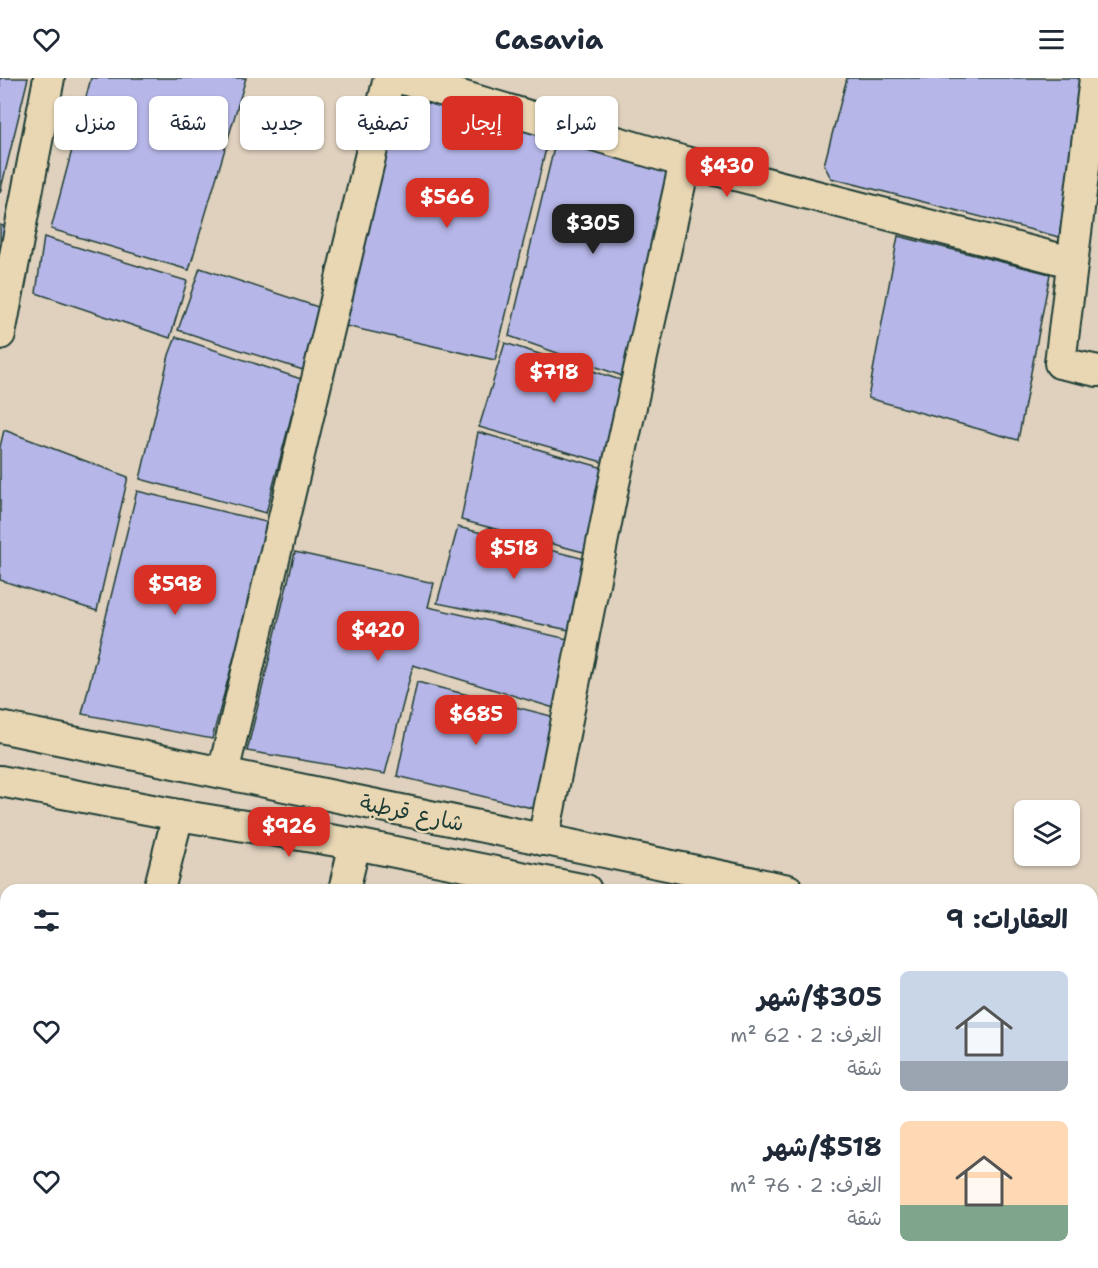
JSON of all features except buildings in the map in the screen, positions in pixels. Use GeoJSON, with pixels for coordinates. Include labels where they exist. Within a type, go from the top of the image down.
{"type":"FeatureCollection","features":[{"type":"Feature","properties":{"kind":"street"},"geometry":{"type":"LineString","coordinates":[[0,334],[49,78]]}},
{"type":"Feature","properties":{"kind":"street"},"geometry":{"type":"LineString","coordinates":[[223,773],[389,78]]}},
{"type":"Feature","properties":{"kind":"street"},"geometry":{"type":"LineString","coordinates":[[400,78],[685,162],[1071,262]]}},
{"type":"Feature","properties":{"kind":"street"},"geometry":{"type":"LineString","coordinates":[[1095,78],[1060,363],[1098,371]]}},
{"type":"Feature","properties":{"kind":"street"},"geometry":{"type":"LineString","coordinates":[[543,840],[613,488],[685,162]]}},
{"type":"Feature","properties":{"kind":"street","name":"شارع قرطبة"},"geometry":{"type":"LineString","coordinates":[[0,728],[759,884]]}},
{"type":"Feature","properties":{"kind":"street","name":"شارع قرطبة"},"geometry":{"type":"LineString","coordinates":[[0,781],[178,815],[355,844],[545,884]]}},
{"type":"Feature","properties":{"kind":"street"},"geometry":{"type":"LineString","coordinates":[[161,884],[178,815]]}},
{"type":"Feature","properties":{"kind":"street"},"geometry":{"type":"LineString","coordinates":[[345,884],[355,844]]}}]}
